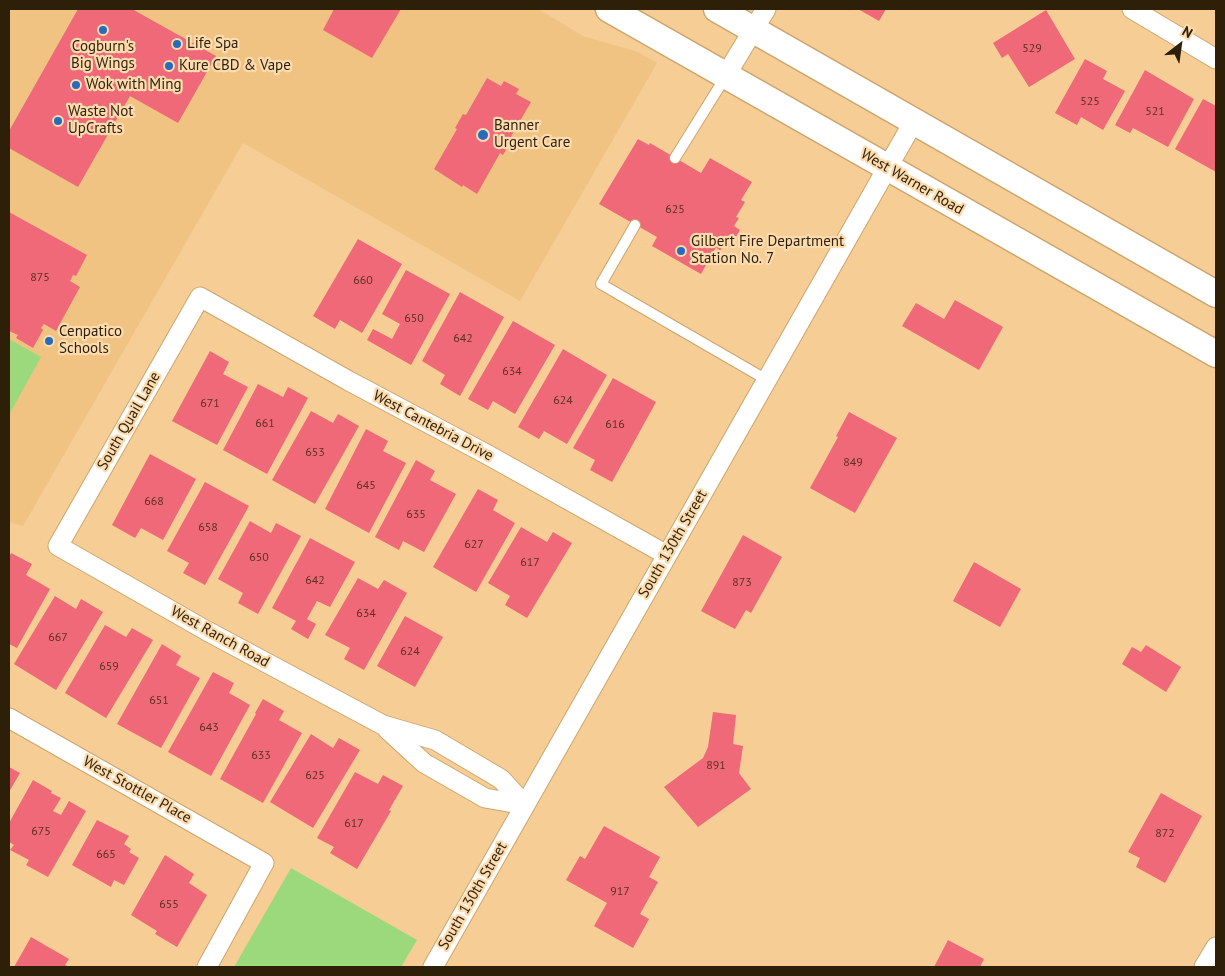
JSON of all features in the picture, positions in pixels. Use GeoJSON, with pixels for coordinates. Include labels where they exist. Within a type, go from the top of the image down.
{"type":"FeatureCollection","features":[{"type":"Feature","properties":{"kind":"main road","name":"West Warner Road"},"geometry":{"type":"LineString","coordinates":[[609,9],[1216,354]]}},
{"type":"Feature","properties":{"kind":"main road"},"geometry":{"type":"LineString","coordinates":[[717,9],[760,19],[914,121],[1216,294]]}},
{"type":"Feature","properties":{"kind":"street"},"geometry":{"type":"LineString","coordinates":[[1132,9],[1216,59]]}},
{"type":"Feature","properties":{"kind":"street"},"geometry":{"type":"LineString","coordinates":[[726,75],[760,19]]}},
{"type":"Feature","properties":{"kind":"street","name":"South 130th Street"},"geometry":{"type":"LineString","coordinates":[[433,967],[914,121]]}},
{"type":"Feature","properties":{"kind":"street","name":"South Quail Lane"},"geometry":{"type":"LineString","coordinates":[[58,546],[200,297]]}},
{"type":"Feature","properties":{"kind":"street","name":"West Cantebria Drive"},"geometry":{"type":"LineString","coordinates":[[200,297],[667,555]]}},
{"type":"Feature","properties":{"kind":"street","name":"West Ranch Road"},"geometry":{"type":"LineString","coordinates":[[58,546],[207,630],[382,724],[434,740],[501,778],[525,805]]}},
{"type":"Feature","properties":{"kind":"street","name":"West Stottler Place"},"geometry":{"type":"LineString","coordinates":[[9,718],[264,863],[206,967]]}},
{"type":"Feature","properties":{"kind":"street"},"geometry":{"type":"LineString","coordinates":[[1204,967],[1216,947]]}},
{"type":"Feature","properties":{"kind":"lane"},"geometry":{"type":"LineString","coordinates":[[675,158],[726,75]]}},
{"type":"Feature","properties":{"kind":"lane"},"geometry":{"type":"LineString","coordinates":[[635,225],[601,284],[767,380]]}},
{"type":"Feature","properties":{"kind":"shaded area"},"geometry":{"type":"Polygon","coordinates":[[[9,9],[538,9],[583,36],[638,52],[657,63],[520,301],[243,143],[23,526],[9,522],[9,9]]]}},
{"type":"Feature","properties":{"kind":"green space"},"geometry":{"type":"Polygon","coordinates":[[[9,339],[41,357],[9,415],[9,339]]]}},
{"type":"Feature","properties":{"kind":"green space"},"geometry":{"type":"Polygon","coordinates":[[[291,868],[417,940],[401,967],[234,967],[291,868]]]}},
{"type":"Feature","properties":{"kind":"building"},"geometry":{"type":"Polygon","coordinates":[[[78,9],[132,9],[216,56],[178,123],[130,96],[78,187],[9,148],[9,131],[78,9]]]}},
{"type":"Feature","properties":{"kind":"building"},"geometry":{"type":"Polygon","coordinates":[[[334,9],[401,9],[372,58],[323,30],[334,9]]]}},
{"type":"Feature","properties":{"kind":"building"},"geometry":{"type":"Polygon","coordinates":[[[858,9],[886,9],[879,21],[858,9]]]}},
{"type":"Feature","properties":{"kind":"building"},"geometry":{"type":"Polygon","coordinates":[[[1046,10],[1075,59],[1029,87],[1008,54],[1002,58],[993,43],[1046,10]]]}},
{"type":"Feature","properties":{"kind":"building"},"geometry":{"type":"Polygon","coordinates":[[[1085,59],[1107,71],[1103,79],[1125,91],[1103,130],[1081,117],[1077,125],[1055,113],[1085,59]]]}},
{"type":"Feature","properties":{"kind":"building"},"geometry":{"type":"Polygon","coordinates":[[[1145,70],[1194,99],[1168,147],[1133,128],[1130,133],[1115,125],[1145,70]]]}},
{"type":"Feature","properties":{"kind":"building","name":"Banner Urgent Care"},"geometry":{"type":"Polygon","coordinates":[[[487,78],[501,86],[504,81],[519,89],[516,94],[531,102],[509,140],[511,141],[503,155],[500,153],[477,194],[434,169],[457,129],[455,128],[463,114],[466,115],[487,78]]]}},
{"type":"Feature","properties":{"kind":"building"},"geometry":{"type":"Polygon","coordinates":[[[1203,99],[1216,106],[1216,172],[1175,149],[1203,99]]]}},
{"type":"Feature","properties":{"kind":"building"},"geometry":{"type":"Polygon","coordinates":[[[638,139],[649,145],[650,143],[701,173],[710,158],[752,182],[741,200],[745,202],[736,217],[739,218],[734,226],[740,230],[730,247],[724,244],[720,251],[716,247],[701,274],[652,246],[657,237],[599,204],[638,139]]]}},
{"type":"Feature","properties":{"kind":"building"},"geometry":{"type":"Polygon","coordinates":[[[9,212],[87,255],[76,276],[73,275],[70,281],[80,287],[56,331],[44,324],[41,328],[43,330],[33,348],[16,338],[18,335],[9,331],[9,212]]]}},
{"type":"Feature","properties":{"kind":"building"},"geometry":{"type":"Polygon","coordinates":[[[358,239],[402,264],[362,333],[340,320],[335,329],[313,316],[358,239]]]}},
{"type":"Feature","properties":{"kind":"building"},"geometry":{"type":"Polygon","coordinates":[[[406,270],[450,294],[411,365],[367,340],[373,329],[392,339],[400,324],[382,314],[406,270]]]}},
{"type":"Feature","properties":{"kind":"building"},"geometry":{"type":"Polygon","coordinates":[[[460,292],[504,317],[460,396],[440,384],[445,375],[422,361],[460,292]]]}},
{"type":"Feature","properties":{"kind":"building"},"geometry":{"type":"Polygon","coordinates":[[[955,300],[1003,327],[979,370],[902,326],[916,303],[944,319],[955,300]]]}},
{"type":"Feature","properties":{"kind":"building"},"geometry":{"type":"Polygon","coordinates":[[[513,321],[555,345],[515,414],[493,401],[488,410],[468,399],[513,321]]]}},
{"type":"Feature","properties":{"kind":"building"},"geometry":{"type":"Polygon","coordinates":[[[563,349],[607,375],[567,444],[544,431],[539,439],[518,427],[563,349]]]}},
{"type":"Feature","properties":{"kind":"building"},"geometry":{"type":"Polygon","coordinates":[[[210,351],[229,362],[223,374],[248,387],[217,445],[172,421],[210,351]]]}},
{"type":"Feature","properties":{"kind":"building"},"geometry":{"type":"Polygon","coordinates":[[[613,378],[656,402],[612,482],[590,470],[595,460],[573,448],[613,378]]]}},
{"type":"Feature","properties":{"kind":"building"},"geometry":{"type":"Polygon","coordinates":[[[258,384],[283,397],[288,387],[308,398],[267,474],[223,450],[258,384]]]}},
{"type":"Feature","properties":{"kind":"building"},"geometry":{"type":"Polygon","coordinates":[[[311,411],[333,423],[338,414],[359,426],[315,504],[272,480],[311,411]]]}},
{"type":"Feature","properties":{"kind":"building"},"geometry":{"type":"Polygon","coordinates":[[[849,412],[897,438],[855,513],[810,488],[838,437],[836,436],[849,412]]]}},
{"type":"Feature","properties":{"kind":"building"},"geometry":{"type":"Polygon","coordinates":[[[366,429],[388,441],[383,451],[406,463],[369,533],[325,509],[366,429]]]}},
{"type":"Feature","properties":{"kind":"building"},"geometry":{"type":"Polygon","coordinates":[[[150,454],[196,479],[163,540],[141,528],[135,538],[112,525],[150,454]]]}},
{"type":"Feature","properties":{"kind":"building"},"geometry":{"type":"Polygon","coordinates":[[[416,460],[435,471],[430,480],[456,494],[424,552],[403,541],[399,550],[375,537],[416,460]]]}},
{"type":"Feature","properties":{"kind":"building"},"geometry":{"type":"Polygon","coordinates":[[[205,482],[249,506],[205,585],[183,573],[189,563],[167,551],[205,482]]]}},
{"type":"Feature","properties":{"kind":"building"},"geometry":{"type":"Polygon","coordinates":[[[478,489],[498,500],[493,510],[515,523],[476,592],[433,567],[478,489]]]}},
{"type":"Feature","properties":{"kind":"building"},"geometry":{"type":"Polygon","coordinates":[[[250,521],[271,533],[276,523],[301,536],[258,614],[238,603],[243,593],[218,579],[250,521]]]}},
{"type":"Feature","properties":{"kind":"building"},"geometry":{"type":"Polygon","coordinates":[[[521,527],[547,542],[553,532],[572,543],[527,618],[505,605],[510,596],[488,583],[521,527]]]}},
{"type":"Feature","properties":{"kind":"building"},"geometry":{"type":"Polygon","coordinates":[[[743,535],[782,557],[751,613],[746,610],[735,629],[701,611],[743,535]]]}},
{"type":"Feature","properties":{"kind":"building"},"geometry":{"type":"Polygon","coordinates":[[[310,538],[355,562],[330,607],[317,601],[307,619],[316,624],[308,639],[291,629],[296,621],[272,608],[310,538]]]}},
{"type":"Feature","properties":{"kind":"building"},"geometry":{"type":"Polygon","coordinates":[[[11,553],[32,564],[26,575],[50,589],[17,648],[9,644],[9,557],[11,553]]]}},
{"type":"Feature","properties":{"kind":"building"},"geometry":{"type":"Polygon","coordinates":[[[974,562],[1021,589],[1000,627],[953,601],[974,562]]]}},
{"type":"Feature","properties":{"kind":"building"},"geometry":{"type":"Polygon","coordinates":[[[358,578],[378,589],[384,580],[407,593],[364,670],[344,659],[350,648],[325,635],[358,578]]]}},
{"type":"Feature","properties":{"kind":"building"},"geometry":{"type":"Polygon","coordinates":[[[55,596],[76,609],[81,599],[103,612],[56,690],[14,664],[55,596]]]}},
{"type":"Feature","properties":{"kind":"building"},"geometry":{"type":"Polygon","coordinates":[[[405,616],[443,637],[415,687],[377,666],[405,616]]]}},
{"type":"Feature","properties":{"kind":"building"},"geometry":{"type":"Polygon","coordinates":[[[105,625],[126,637],[132,628],[153,640],[106,718],[65,693],[105,625]]]}},
{"type":"Feature","properties":{"kind":"building"},"geometry":{"type":"Polygon","coordinates":[[[162,644],[181,656],[176,665],[200,678],[161,748],[117,724],[162,644]]]}},
{"type":"Feature","properties":{"kind":"building"},"geometry":{"type":"Polygon","coordinates":[[[1146,645],[1181,667],[1166,692],[1122,664],[1132,647],[1141,652],[1146,645]]]}},
{"type":"Feature","properties":{"kind":"building"},"geometry":{"type":"Polygon","coordinates":[[[213,672],[234,683],[229,693],[250,705],[211,776],[168,752],[213,672]]]}},
{"type":"Feature","properties":{"kind":"building"},"geometry":{"type":"Polygon","coordinates":[[[263,699],[284,711],[279,720],[302,733],[263,803],[220,779],[263,699]]]}},
{"type":"Feature","properties":{"kind":"building"},"geometry":{"type":"Polygon","coordinates":[[[713,712],[736,715],[733,744],[743,746],[739,773],[751,789],[698,827],[664,787],[703,758],[708,747],[713,712]]]}},
{"type":"Feature","properties":{"kind":"building"},"geometry":{"type":"Polygon","coordinates":[[[311,734],[333,748],[339,738],[360,750],[313,828],[270,802],[311,734]]]}},
{"type":"Feature","properties":{"kind":"building"},"geometry":{"type":"Polygon","coordinates":[[[9,767],[20,773],[9,792],[9,767]]]}},
{"type":"Feature","properties":{"kind":"building"},"geometry":{"type":"Polygon","coordinates":[[[355,772],[378,784],[383,775],[403,786],[389,810],[391,811],[357,869],[330,853],[334,847],[317,838],[355,772]]]}},
{"type":"Feature","properties":{"kind":"building"},"geometry":{"type":"Polygon","coordinates":[[[33,780],[61,798],[53,811],[61,815],[69,801],[86,811],[48,877],[26,865],[29,860],[10,850],[14,845],[9,842],[9,823],[33,780]]]}},
{"type":"Feature","properties":{"kind":"building"},"geometry":{"type":"Polygon","coordinates":[[[1161,793],[1202,816],[1165,883],[1136,867],[1140,858],[1128,852],[1161,793]]]}},
{"type":"Feature","properties":{"kind":"building"},"geometry":{"type":"Polygon","coordinates":[[[97,820],[129,836],[124,844],[131,849],[129,852],[139,858],[124,885],[114,880],[111,887],[72,865],[97,820]]]}},
{"type":"Feature","properties":{"kind":"building"},"geometry":{"type":"Polygon","coordinates":[[[604,826],[660,857],[649,877],[658,882],[640,914],[649,919],[633,948],[594,926],[607,903],[566,880],[580,856],[585,859],[604,826]]]}},
{"type":"Feature","properties":{"kind":"building"},"geometry":{"type":"Polygon","coordinates":[[[165,855],[194,874],[189,883],[207,895],[177,947],[155,934],[157,931],[131,915],[165,855]]]}},
{"type":"Feature","properties":{"kind":"building"},"geometry":{"type":"Polygon","coordinates":[[[31,937],[69,959],[65,965],[69,967],[14,967],[31,937]]]}},
{"type":"Feature","properties":{"kind":"building"},"geometry":{"type":"Polygon","coordinates":[[[948,940],[984,959],[980,967],[934,967],[948,940]]]}},
{"type":"Feature","properties":{"kind":"place","name":"Cogburn's Big Wings"},"geometry":{"type":"Point","coordinates":[103,30]}},
{"type":"Feature","properties":{"kind":"place","name":"Life Spa"},"geometry":{"type":"Point","coordinates":[177,44]}},
{"type":"Feature","properties":{"kind":"place","name":"Kure CBD & Vape"},"geometry":{"type":"Point","coordinates":[169,66]}},
{"type":"Feature","properties":{"kind":"place","name":"Wok with Ming"},"geometry":{"type":"Point","coordinates":[76,85]}},
{"type":"Feature","properties":{"kind":"place","name":"Waste Not UpCrafts"},"geometry":{"type":"Point","coordinates":[58,121]}},
{"type":"Feature","properties":{"kind":"place","name":"Banner Urgent Care"},"geometry":{"type":"Point","coordinates":[483,135]}},
{"type":"Feature","properties":{"kind":"place","name":"Gilbert Fire Department Station No. 7"},"geometry":{"type":"Point","coordinates":[681,251]}},
{"type":"Feature","properties":{"kind":"place","name":"Cenpatico Schools"},"geometry":{"type":"Point","coordinates":[49,341]}}]}
